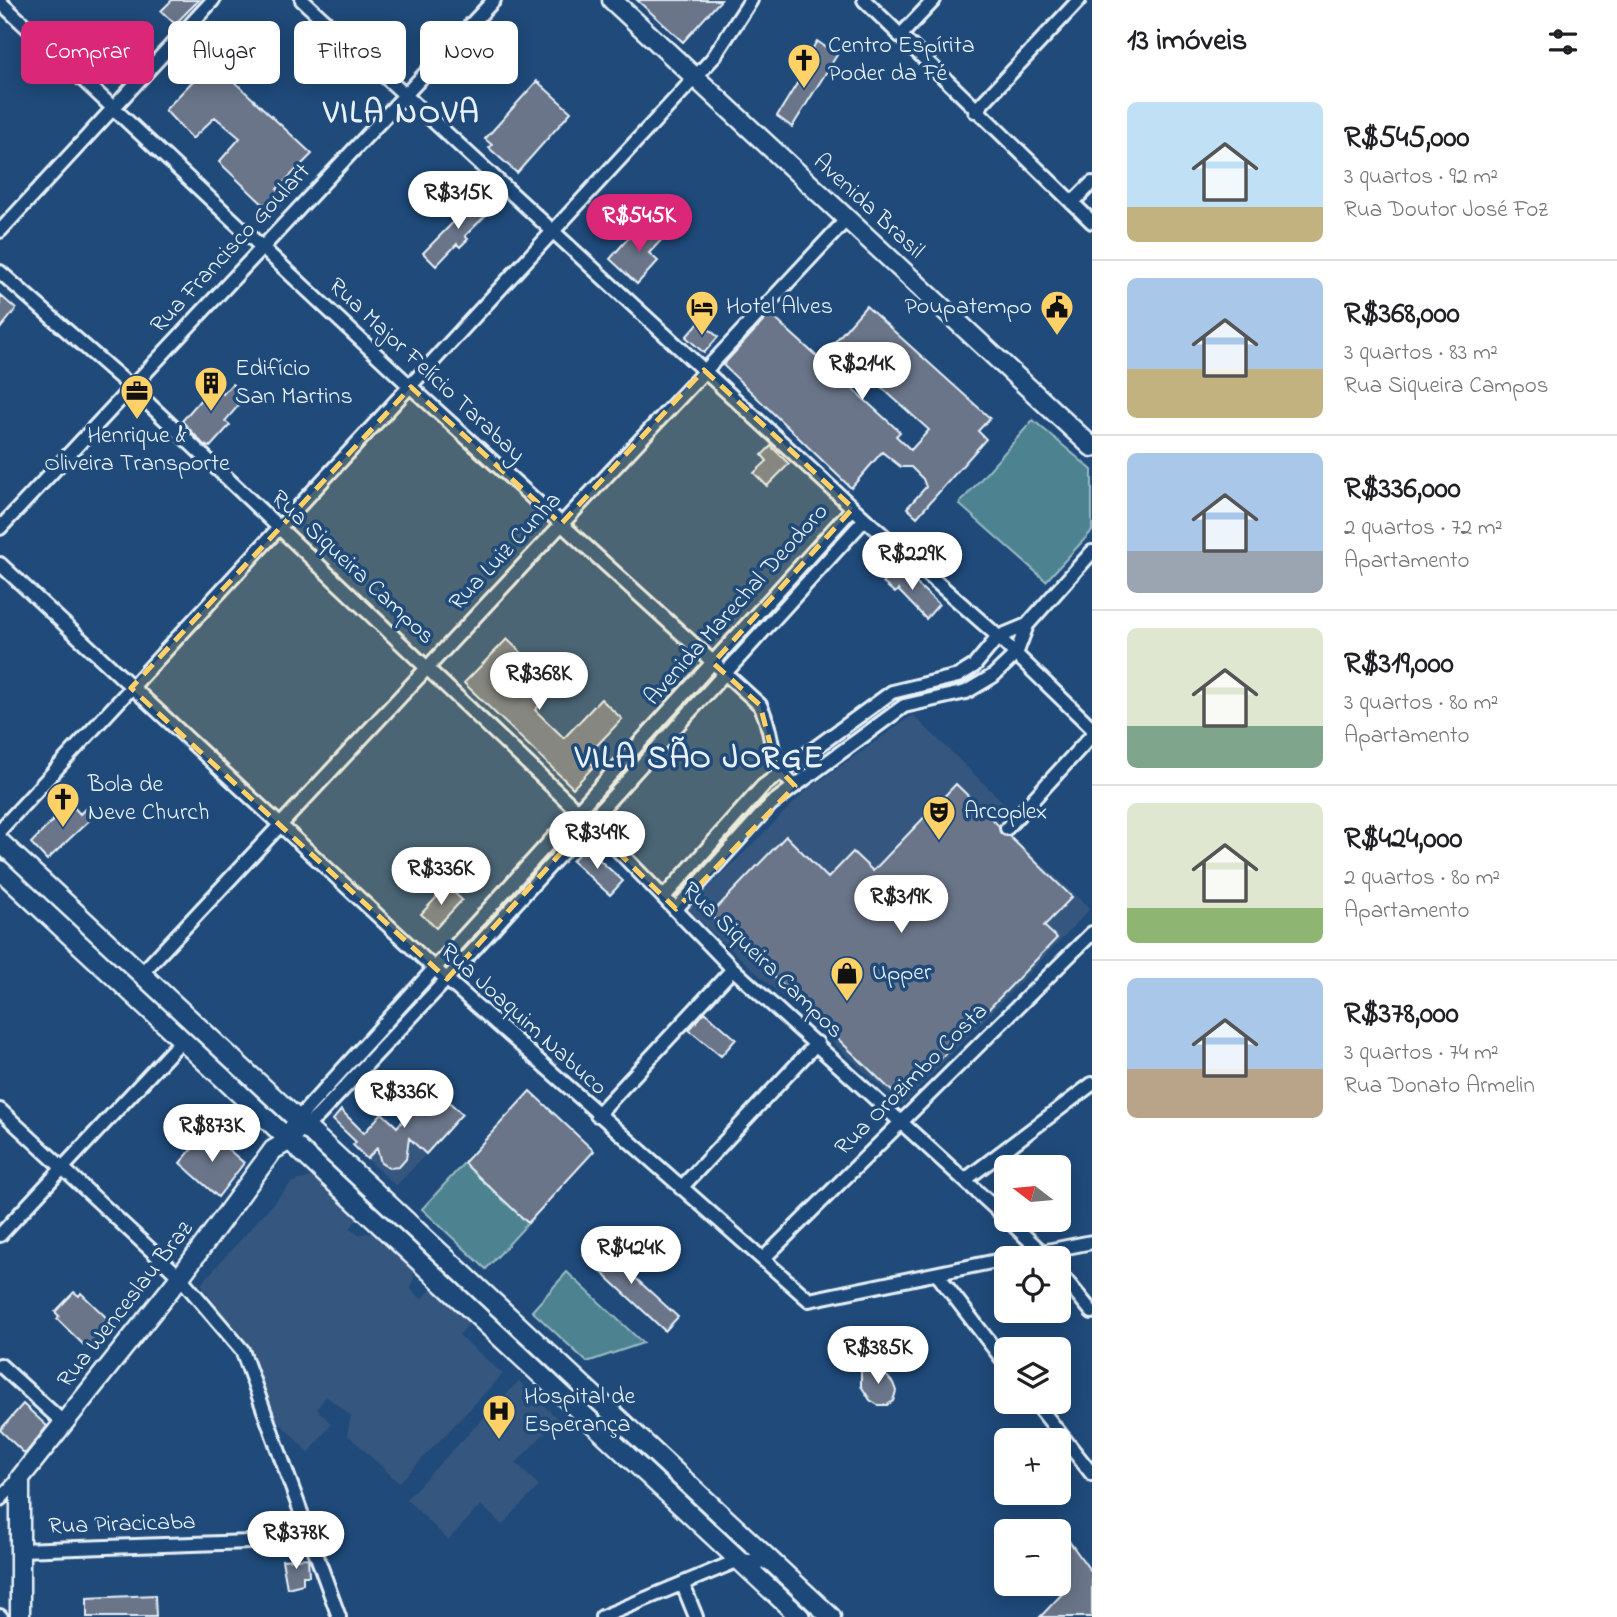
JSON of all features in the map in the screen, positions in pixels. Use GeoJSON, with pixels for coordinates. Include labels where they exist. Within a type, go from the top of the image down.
{"type":"FeatureCollection","features":[{"type":"Feature","properties":{"kind":"main road","name":"Avenida Brasil"},"geometry":{"type":"LineString","coordinates":[[612,0],[1092,447]]}},
{"type":"Feature","properties":{"kind":"main road"},"geometry":{"type":"LineString","coordinates":[[0,842],[831,1617]]}},
{"type":"Feature","properties":{"kind":"main road"},"geometry":{"type":"LineString","coordinates":[[0,870],[800,1617]]}},
{"type":"Feature","properties":{"kind":"main road"},"geometry":{"type":"LineString","coordinates":[[117,979],[136,969]]}},
{"type":"Feature","properties":{"kind":"main road","name":"Rua Wenceslau Braz"},"geometry":{"type":"LineString","coordinates":[[20,1478],[180,1277],[273,1150],[287,1137]]}},
{"type":"Feature","properties":{"kind":"main road"},"geometry":{"type":"LineString","coordinates":[[20,1478],[20,1617]]}},
{"type":"Feature","properties":{"kind":"street"},"geometry":{"type":"LineString","coordinates":[[0,231],[213,0]]}},
{"type":"Feature","properties":{"kind":"street"},"geometry":{"type":"LineString","coordinates":[[302,0],[853,509],[998,637],[1092,728]]}},
{"type":"Feature","properties":{"kind":"street","name":"Rua Francisco Goulart"},"geometry":{"type":"LineString","coordinates":[[0,528],[494,0]]}},
{"type":"Feature","properties":{"kind":"street"},"geometry":{"type":"LineString","coordinates":[[0,830],[695,78],[721,47],[751,0]]}},
{"type":"Feature","properties":{"kind":"street"},"geometry":{"type":"LineString","coordinates":[[863,0],[1092,222]]}},
{"type":"Feature","properties":{"kind":"street"},"geometry":{"type":"LineString","coordinates":[[900,36],[934,0]]}},
{"type":"Feature","properties":{"kind":"street"},"geometry":{"type":"LineString","coordinates":[[975,111],[1079,0]]}},
{"type":"Feature","properties":{"kind":"street","name":"Rua Major Felício Tarabay"},"geometry":{"type":"LineString","coordinates":[[0,2],[411,387],[760,705],[770,728],[776,766],[781,774]]}},
{"type":"Feature","properties":{"kind":"street"},"geometry":{"type":"LineString","coordinates":[[1072,202],[1092,183]]}},
{"type":"Feature","properties":{"kind":"street","name":"Rua Luiz Cunha"},"geometry":{"type":"LineString","coordinates":[[136,969],[281,825],[846,220]]}},
{"type":"Feature","properties":{"kind":"street","name":"Rua Siqueira Campos"},"geometry":{"type":"LineString","coordinates":[[0,272],[131,387],[589,823],[733,969],[994,1207]]}},
{"type":"Feature","properties":{"kind":"street","name":"Avenida Marechal Deodoro"},"geometry":{"type":"LineString","coordinates":[[301,1123],[435,969],[853,509]]}},
{"type":"Feature","properties":{"kind":"street","name":"Avenida Marechal Deodoro"},"geometry":{"type":"LineString","coordinates":[[287,1137],[447,979],[865,519]]}},
{"type":"Feature","properties":{"kind":"street"},"geometry":{"type":"LineString","coordinates":[[676,909],[771,804],[794,786],[904,706],[967,692],[993,676],[1016,654],[1027,625],[1092,552]]}},
{"type":"Feature","properties":{"kind":"street","name":"Rua Joaquim Nabuco"},"geometry":{"type":"LineString","coordinates":[[0,564],[435,969],[809,1300],[937,1274]]}},
{"type":"Feature","properties":{"kind":"street"},"geometry":{"type":"LineString","coordinates":[[664,897],[763,786],[892,692],[958,676],[974,666],[998,637],[1027,625]]}},
{"type":"Feature","properties":{"kind":"street"},"geometry":{"type":"LineString","coordinates":[[1007,828],[1092,735]]}},
{"type":"Feature","properties":{"kind":"street"},"geometry":{"type":"LineString","coordinates":[[781,774],[794,786]]}},
{"type":"Feature","properties":{"kind":"street","name":"Rua Orozimbo Costa"},"geometry":{"type":"LineString","coordinates":[[763,1259],[900,1120],[1090,938]]}},
{"type":"Feature","properties":{"kind":"street"},"geometry":{"type":"LineString","coordinates":[[597,1115],[733,969]]}},
{"type":"Feature","properties":{"kind":"street"},"geometry":{"type":"LineString","coordinates":[[0,1235],[182,1040]]}},
{"type":"Feature","properties":{"kind":"street"},"geometry":{"type":"LineString","coordinates":[[681,1188],[817,1043]]}},
{"type":"Feature","properties":{"kind":"street"},"geometry":{"type":"LineString","coordinates":[[965,1180],[1092,1084]]}},
{"type":"Feature","properties":{"kind":"street"},"geometry":{"type":"LineString","coordinates":[[0,1110],[180,1277],[242,1350],[339,1617]]}},
{"type":"Feature","properties":{"kind":"street","name":"Rua Siqueira Campos"},"geometry":{"type":"LineString","coordinates":[[1021,1232],[1036,1246]]}},
{"type":"Feature","properties":{"kind":"street"},"geometry":{"type":"LineString","coordinates":[[1071,1248],[1092,1242]]}},
{"type":"Feature","properties":{"kind":"street"},"geometry":{"type":"LineString","coordinates":[[994,1262],[937,1274],[994,1348]]}},
{"type":"Feature","properties":{"kind":"street"},"geometry":{"type":"LineString","coordinates":[[1071,1287],[1092,1312]]}},
{"type":"Feature","properties":{"kind":"street"},"geometry":{"type":"LineString","coordinates":[[0,1365],[65,1424]]}},
{"type":"Feature","properties":{"kind":"street"},"geometry":{"type":"LineString","coordinates":[[1046,1414],[1087,1460],[1092,1475]]}},
{"type":"Feature","properties":{"kind":"street","name":"Rua Wenceslau Braz"},"geometry":{"type":"LineString","coordinates":[[0,1499],[20,1478]]}},
{"type":"Feature","properties":{"kind":"street","name":"Rua Piracicaba"},"geometry":{"type":"LineString","coordinates":[[19,1550],[311,1540]]}},
{"type":"Feature","properties":{"kind":"street"},"geometry":{"type":"LineString","coordinates":[[602,1617],[739,1560],[772,1563]]}},
{"type":"Feature","properties":{"kind":"street"},"geometry":{"type":"LineString","coordinates":[[683,1585],[696,1617]]}},
{"type":"Feature","properties":{"kind":"highlighted area"},"geometry":{"type":"Polygon","coordinates":[[[704,370],[853,508],[713,663],[760,705],[776,766],[795,786],[676,909],[588,823],[447,979],[131,688],[411,387],[561,524],[704,370]]]}},
{"type":"Feature","properties":{"kind":"shaded area"},"geometry":{"type":"Polygon","coordinates":[[[913,715],[1006,805],[994,819],[1090,909],[902,1106],[687,909],[807,790],[913,715]]]}},
{"type":"Feature","properties":{"kind":"shaded area"},"geometry":{"type":"Polygon","coordinates":[[[397,1127],[426,1154],[396,1186],[367,1159],[397,1127]]]}},
{"type":"Feature","properties":{"kind":"shaded area"},"geometry":{"type":"Polygon","coordinates":[[[315,1176],[359,1218],[350,1228],[358,1234],[372,1233],[412,1268],[414,1277],[411,1289],[415,1294],[422,1299],[432,1288],[471,1322],[459,1335],[503,1374],[399,1483],[347,1434],[351,1416],[326,1396],[317,1409],[331,1424],[309,1453],[272,1415],[255,1360],[201,1284],[292,1182],[315,1176]]]}},
{"type":"Feature","properties":{"kind":"shaded area","name":"Hospital de Esperança"},"geometry":{"type":"Polygon","coordinates":[[[519,1381],[558,1419],[516,1463],[539,1486],[502,1525],[481,1505],[448,1540],[406,1499],[519,1381]]]}},
{"type":"Feature","properties":{"kind":"green space"},"geometry":{"type":"Polygon","coordinates":[[[1033,420],[1092,470],[1092,531],[1046,581],[959,504],[1033,420]]]}},
{"type":"Feature","properties":{"kind":"green space"},"geometry":{"type":"Polygon","coordinates":[[[464,1163],[528,1223],[486,1269],[422,1209],[464,1163]]]}},
{"type":"Feature","properties":{"kind":"green space"},"geometry":{"type":"Polygon","coordinates":[[[567,1272],[643,1343],[587,1362],[532,1311],[567,1272]]]}},
{"type":"Feature","properties":{"kind":"building"},"geometry":{"type":"Polygon","coordinates":[[[172,0],[199,0],[178,21],[172,21],[161,11],[172,0]]]}},
{"type":"Feature","properties":{"kind":"building"},"geometry":{"type":"Polygon","coordinates":[[[637,0],[721,0],[683,42],[637,0]]]}},
{"type":"Feature","properties":{"kind":"building","name":"Centro Espírita Poder da Fé"},"geometry":{"type":"Polygon","coordinates":[[[817,41],[837,55],[792,127],[777,116],[809,64],[805,61],[817,41]]]}},
{"type":"Feature","properties":{"kind":"building"},"geometry":{"type":"Polygon","coordinates":[[[537,81],[571,112],[517,173],[489,148],[492,145],[485,139],[537,81]]]}},
{"type":"Feature","properties":{"kind":"building"},"geometry":{"type":"Polygon","coordinates":[[[190,84],[237,84],[312,154],[277,189],[286,198],[272,213],[219,162],[240,138],[215,117],[192,139],[165,110],[190,84]]]}},
{"type":"Feature","properties":{"kind":"building"},"geometry":{"type":"Polygon","coordinates":[[[480,195],[493,208],[465,236],[468,239],[460,247],[457,244],[436,266],[423,253],[480,195]]]}},
{"type":"Feature","properties":{"kind":"building"},"geometry":{"type":"Polygon","coordinates":[[[657,222],[668,233],[649,253],[658,261],[637,284],[610,259],[630,236],[638,243],[657,222]]]}},
{"type":"Feature","properties":{"kind":"building"},"geometry":{"type":"Polygon","coordinates":[[[0,295],[16,309],[0,329],[0,295]]]}},
{"type":"Feature","properties":{"kind":"building"},"geometry":{"type":"Polygon","coordinates":[[[866,306],[990,418],[978,431],[986,439],[917,517],[907,508],[926,487],[923,479],[911,467],[901,467],[882,452],[851,488],[723,365],[770,314],[900,432],[896,436],[911,450],[929,430],[833,344],[866,306]]]}},
{"type":"Feature","properties":{"kind":"building","name":"Hotel Alves"},"geometry":{"type":"Polygon","coordinates":[[[700,321],[718,337],[704,353],[686,337],[700,321]]]}},
{"type":"Feature","properties":{"kind":"building","name":"Edifício San Martins"},"geometry":{"type":"Polygon","coordinates":[[[232,384],[242,392],[234,401],[239,405],[225,421],[230,425],[210,447],[204,445],[182,421],[202,398],[207,403],[219,390],[223,394],[232,384]]]}},
{"type":"Feature","properties":{"kind":"building"},"geometry":{"type":"Polygon","coordinates":[[[771,446],[789,464],[767,486],[754,473],[767,461],[762,455],[771,446]]]}},
{"type":"Feature","properties":{"kind":"building"},"geometry":{"type":"Polygon","coordinates":[[[898,567],[939,604],[926,619],[898,590],[895,593],[883,583],[898,567]]]}},
{"type":"Feature","properties":{"kind":"building"},"geometry":{"type":"Polygon","coordinates":[[[507,639],[557,687],[535,710],[564,738],[601,699],[622,719],[585,758],[594,766],[573,788],[464,683],[507,639]]]}},
{"type":"Feature","properties":{"kind":"building"},"geometry":{"type":"Polygon","coordinates":[[[956,784],[999,826],[1001,834],[1009,836],[1072,897],[1044,926],[1057,938],[901,1100],[710,915],[786,836],[828,878],[853,852],[873,871],[956,784]]]}},
{"type":"Feature","properties":{"kind":"building","name":"Bola de Neve Church"},"geometry":{"type":"Polygon","coordinates":[[[70,803],[80,814],[87,807],[95,815],[47,860],[31,843],[70,803]]]}},
{"type":"Feature","properties":{"kind":"building"},"geometry":{"type":"Polygon","coordinates":[[[585,847],[623,881],[610,895],[572,861],[585,847]]]}},
{"type":"Feature","properties":{"kind":"building"},"geometry":{"type":"Polygon","coordinates":[[[447,886],[462,900],[436,928],[421,914],[447,886]]]}},
{"type":"Feature","properties":{"kind":"building"},"geometry":{"type":"Polygon","coordinates":[[[705,1012],[736,1039],[721,1056],[689,1030],[705,1012]]]}},
{"type":"Feature","properties":{"kind":"building"},"geometry":{"type":"Polygon","coordinates":[[[433,1087],[462,1114],[426,1154],[409,1138],[406,1159],[399,1167],[389,1168],[381,1163],[377,1148],[367,1159],[353,1145],[356,1142],[333,1120],[341,1110],[364,1133],[382,1113],[397,1127],[433,1087]]]}},
{"type":"Feature","properties":{"kind":"building"},"geometry":{"type":"Polygon","coordinates":[[[530,1091],[594,1151],[528,1223],[464,1163],[530,1091]]]}},
{"type":"Feature","properties":{"kind":"building"},"geometry":{"type":"Polygon","coordinates":[[[207,1131],[244,1163],[218,1197],[180,1163],[207,1131]]]}},
{"type":"Feature","properties":{"kind":"building"},"geometry":{"type":"Polygon","coordinates":[[[595,1241],[678,1317],[665,1331],[583,1255],[595,1241]]]}},
{"type":"Feature","properties":{"kind":"building"},"geometry":{"type":"Polygon","coordinates":[[[74,1292],[79,1296],[81,1293],[113,1324],[109,1328],[113,1331],[95,1350],[91,1346],[88,1349],[57,1319],[59,1316],[55,1312],[74,1292]]]}},
{"type":"Feature","properties":{"kind":"building"},"geometry":{"type":"Polygon","coordinates":[[[869,1366],[878,1366],[893,1383],[896,1391],[893,1401],[887,1405],[878,1405],[870,1400],[861,1386],[861,1372],[869,1366]]]}},
{"type":"Feature","properties":{"kind":"building"},"geometry":{"type":"Polygon","coordinates":[[[23,1404],[47,1426],[25,1454],[0,1430],[23,1404]]]}},
{"type":"Feature","properties":{"kind":"building"},"geometry":{"type":"Polygon","coordinates":[[[1071,1544],[1092,1573],[1092,1617],[1040,1617],[1060,1596],[1071,1596],[1071,1544]]]}},
{"type":"Feature","properties":{"kind":"building"},"geometry":{"type":"Polygon","coordinates":[[[308,1558],[309,1576],[303,1576],[303,1584],[287,1588],[282,1560],[308,1558]]]}},
{"type":"Feature","properties":{"kind":"building"},"geometry":{"type":"Polygon","coordinates":[[[155,1595],[156,1617],[87,1617],[87,1598],[155,1595]]]}},
{"type":"Feature","properties":{"kind":"place","name":"Centro Espírita Poder da Fé"},"geometry":{"type":"Point","coordinates":[804,90]}},
{"type":"Feature","properties":{"kind":"place","name":"Hotel Alves"},"geometry":{"type":"Point","coordinates":[702,337]}},
{"type":"Feature","properties":{"kind":"place","name":"Poupatempo"},"geometry":{"type":"Point","coordinates":[1057,337]}},
{"type":"Feature","properties":{"kind":"place","name":"Edifício San Martins"},"geometry":{"type":"Point","coordinates":[211,413]}},
{"type":"Feature","properties":{"kind":"place","name":"Henrique & Oliveira Transporte"},"geometry":{"type":"Point","coordinates":[137,421]}},
{"type":"Feature","properties":{"kind":"place","name":"Bola de Neve Church"},"geometry":{"type":"Point","coordinates":[63,829]}},
{"type":"Feature","properties":{"kind":"place","name":"Arcoplex"},"geometry":{"type":"Point","coordinates":[939,842]}},
{"type":"Feature","properties":{"kind":"place","name":"Upper"},"geometry":{"type":"Point","coordinates":[847,1003]}},
{"type":"Feature","properties":{"kind":"place","name":"Hospital de Esperança"},"geometry":{"type":"Point","coordinates":[499,1441]}},
{"type":"Feature","properties":{"kind":"district","name":"VILA NOVA"},"geometry":{"type":"Point","coordinates":[402,114]}},
{"type":"Feature","properties":{"kind":"district","name":"VILA SÃO JORGE"},"geometry":{"type":"Point","coordinates":[700,759]}}]}
